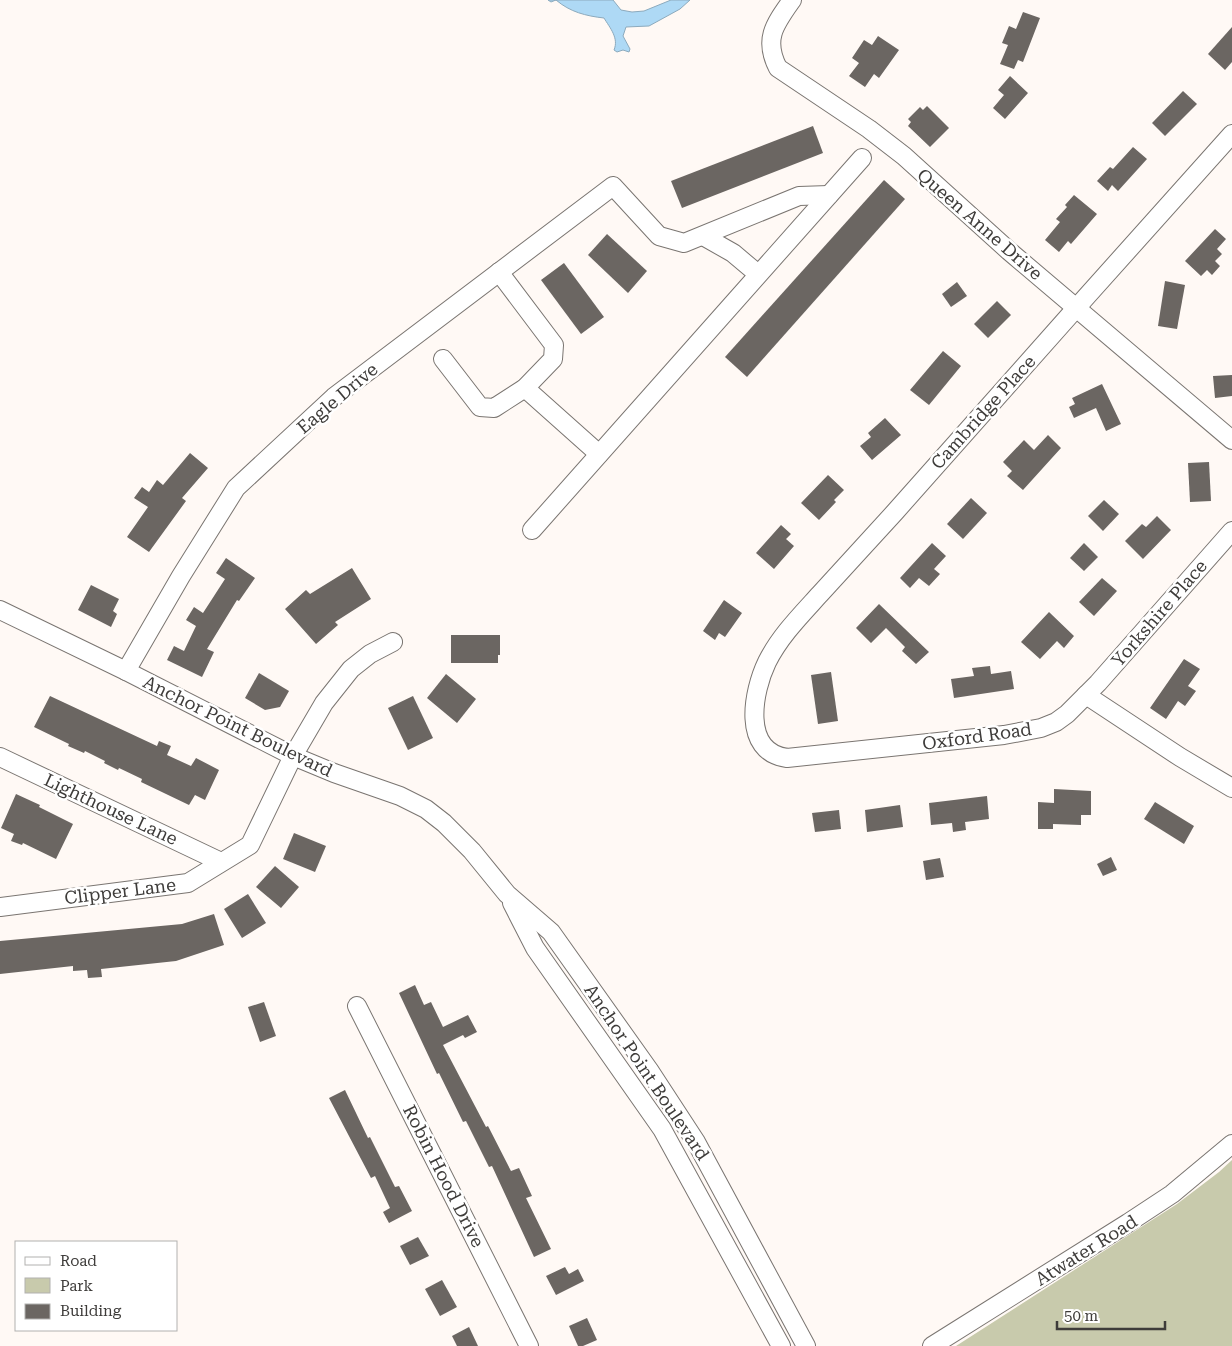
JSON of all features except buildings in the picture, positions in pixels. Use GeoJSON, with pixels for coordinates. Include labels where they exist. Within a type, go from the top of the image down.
{"type":"FeatureCollection","features":[{"type":"Feature","properties":{"kind":"street","name":"Queen Anne Drive"},"geometry":{"type":"LineString","coordinates":[[792,0],[771,32],[771,55],[778,68],[869,129],[904,156],[1009,251],[1232,440]]}},
{"type":"Feature","properties":{"kind":"street","name":"Cambridge Place"},"geometry":{"type":"LineString","coordinates":[[755,703],[760,678],[767,662],[792,625],[1232,134]]}},
{"type":"Feature","properties":{"kind":"street"},"geometry":{"type":"LineString","coordinates":[[532,530],[862,158]]}},
{"type":"Feature","properties":{"kind":"street","name":"Eagle Drive"},"geometry":{"type":"LineString","coordinates":[[126,671],[181,576],[236,488],[334,397],[613,186],[659,236],[684,243],[703,236]]}},
{"type":"Feature","properties":{"kind":"street"},"geometry":{"type":"LineString","coordinates":[[703,236],[800,196],[829,195]]}},
{"type":"Feature","properties":{"kind":"street"},"geometry":{"type":"LineString","coordinates":[[703,236],[733,253],[758,274]]}},
{"type":"Feature","properties":{"kind":"street"},"geometry":{"type":"LineString","coordinates":[[443,359],[480,407],[494,408],[525,388],[553,360],[554,345],[499,272]]}},
{"type":"Feature","properties":{"kind":"street"},"geometry":{"type":"LineString","coordinates":[[525,388],[600,454]]}},
{"type":"Feature","properties":{"kind":"street","name":"Yorkshire Place"},"geometry":{"type":"LineString","coordinates":[[1086,695],[1232,531]]}},
{"type":"Feature","properties":{"kind":"street","name":"Anchor Point Boulevard"},"geometry":{"type":"LineString","coordinates":[[0,610],[126,671],[293,756],[334,773],[400,796],[426,809],[444,823],[472,852],[507,894],[551,932],[605,1006],[672,1103],[696,1142],[806,1346]]}},
{"type":"Feature","properties":{"kind":"street","name":"Clipper Lane"},"geometry":{"type":"LineString","coordinates":[[0,907],[188,883],[250,845],[293,756],[324,703],[351,669],[370,654],[392,642]]}},
{"type":"Feature","properties":{"kind":"street"},"geometry":{"type":"LineString","coordinates":[[1086,695],[1180,757],[1232,788]]}},
{"type":"Feature","properties":{"kind":"street","name":"Oxford Road"},"geometry":{"type":"LineString","coordinates":[[755,703],[754,724],[760,741],[767,750],[779,757],[787,758],[1004,735],[1041,728],[1056,722],[1067,714],[1086,695]]}},
{"type":"Feature","properties":{"kind":"street","name":"Lighthouse Lane"},"geometry":{"type":"LineString","coordinates":[[0,757],[221,862]]}},
{"type":"Feature","properties":{"kind":"street","name":"Anchor Point Boulevard"},"geometry":{"type":"LineString","coordinates":[[507,894],[536,948],[662,1129],[781,1346]]}},
{"type":"Feature","properties":{"kind":"street","name":"Robin Hood Drive"},"geometry":{"type":"LineString","coordinates":[[358,1006],[529,1346]]}},
{"type":"Feature","properties":{"kind":"street","name":"Atwater Road"},"geometry":{"type":"LineString","coordinates":[[932,1346],[1150,1208],[1197,1175],[1232,1144]]}},
{"type":"Feature","properties":{"kind":"green space"},"geometry":{"type":"Polygon","coordinates":[[[1232,1160],[1232,1346],[956,1346],[1177,1204],[1232,1160]]]}},
{"type":"Feature","properties":{"kind":"water"},"geometry":{"type":"Polygon","coordinates":[[[556,0],[613,0],[621,10],[632,12],[644,11],[671,0],[690,0],[680,9],[649,26],[626,27],[623,36],[630,49],[629,52],[623,50],[617,52],[614,50],[615,41],[613,33],[604,18],[579,13],[567,8],[556,0]]]}}]}
